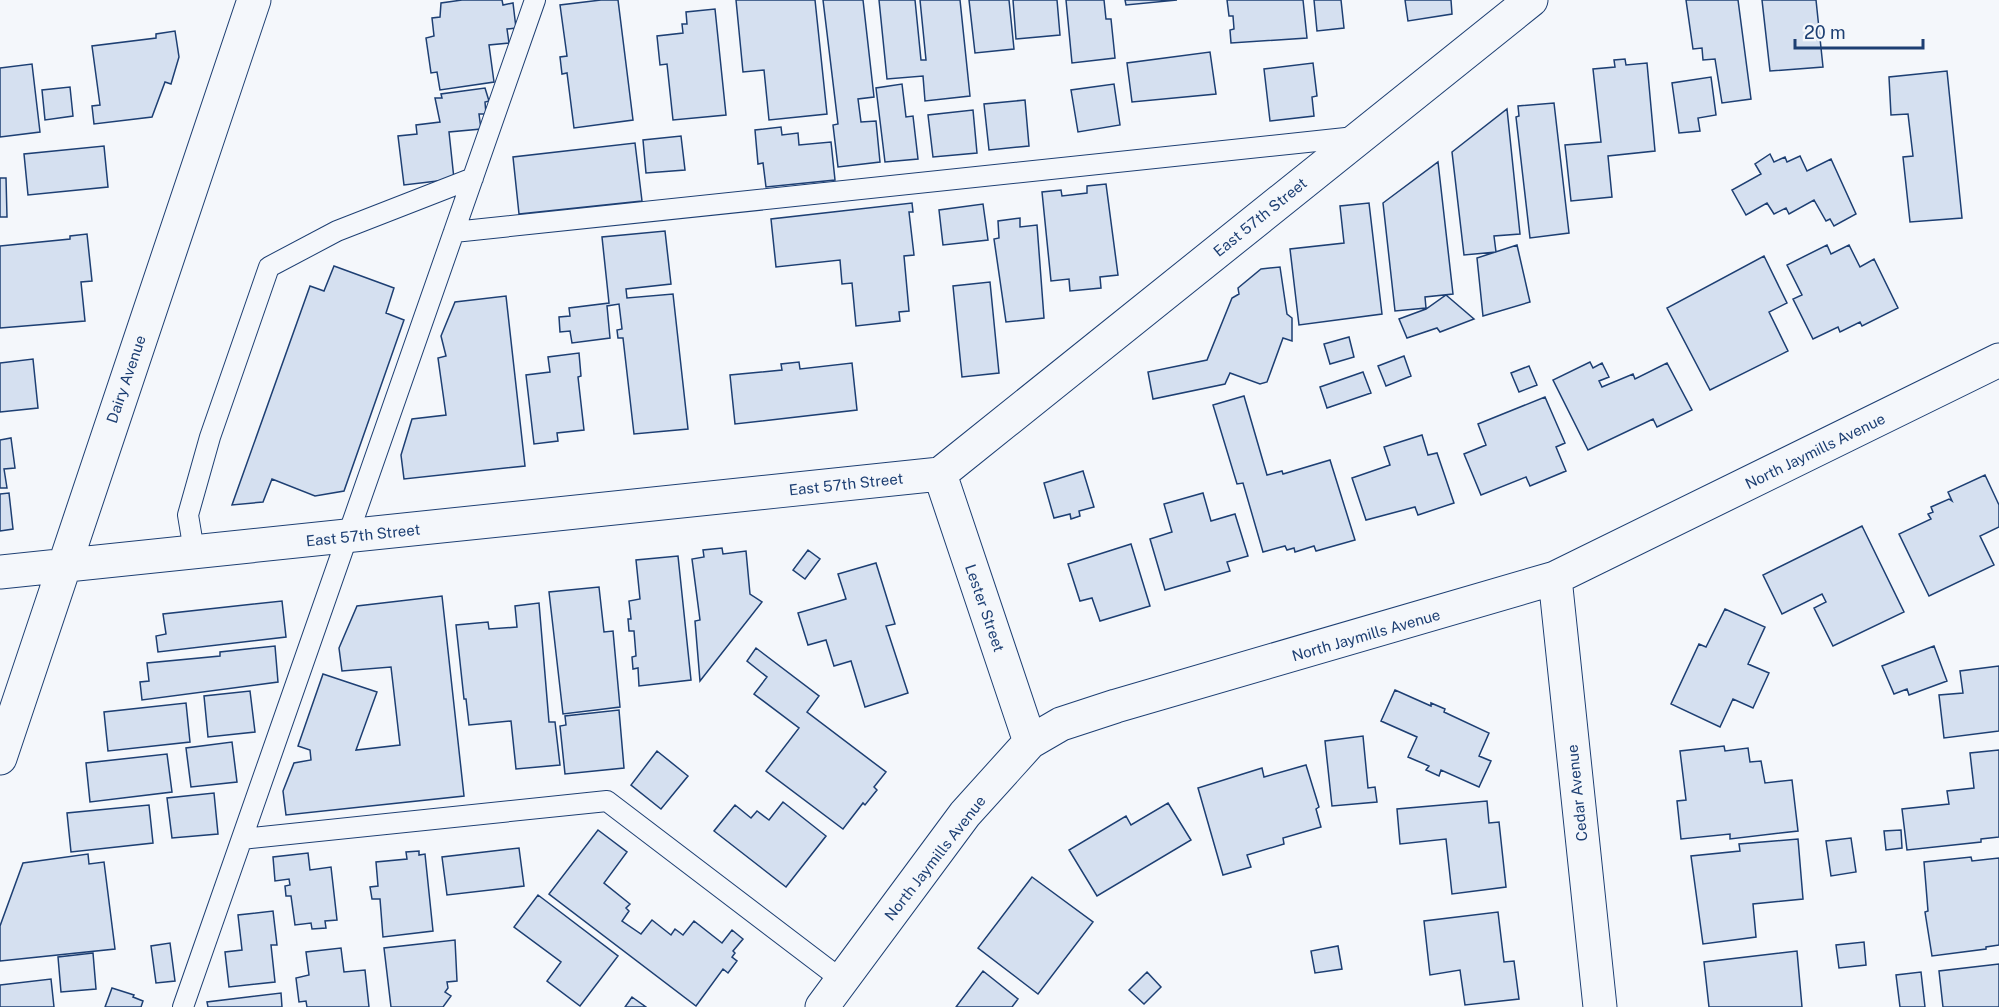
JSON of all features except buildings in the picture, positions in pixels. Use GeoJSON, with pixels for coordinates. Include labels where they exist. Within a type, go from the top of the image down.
{"type":"FeatureCollection","features":[{"type":"Feature","properties":{"kind":"street","name":"Dairy Avenue"},"geometry":{"type":"LineString","coordinates":[[0,758],[254,0]]}},
{"type":"Feature","properties":{"kind":"street","name":"East 57th Street"},"geometry":{"type":"LineString","coordinates":[[0,572],[940,474],[1531,0]]}},
{"type":"Feature","properties":{"kind":"street","name":"North Jaymills Avenue"},"geometry":{"type":"LineString","coordinates":[[822,1007],[965,814],[1030,742],[1061,724],[1555,578],[1999,360]]}},
{"type":"Feature","properties":{"kind":"street","name":"Lester Street"},"geometry":{"type":"LineString","coordinates":[[940,474],[1030,742]]}},
{"type":"Feature","properties":{"kind":"street","name":"Cedar Avenue"},"geometry":{"type":"LineString","coordinates":[[1555,578],[1600,1007]]}},
{"type":"Feature","properties":{"kind":"lane"},"geometry":{"type":"LineString","coordinates":[[183,1007],[535,0]]}},
{"type":"Feature","properties":{"kind":"lane"},"geometry":{"type":"LineString","coordinates":[[454,232],[1361,136]]}},
{"type":"Feature","properties":{"kind":"lane"},"geometry":{"type":"LineString","coordinates":[[194,551],[188,515],[210,437],[269,267],[337,231],[473,178]]}},
{"type":"Feature","properties":{"kind":"lane"},"geometry":{"type":"LineString","coordinates":[[242,839],[607,801],[842,980]]}}]}
